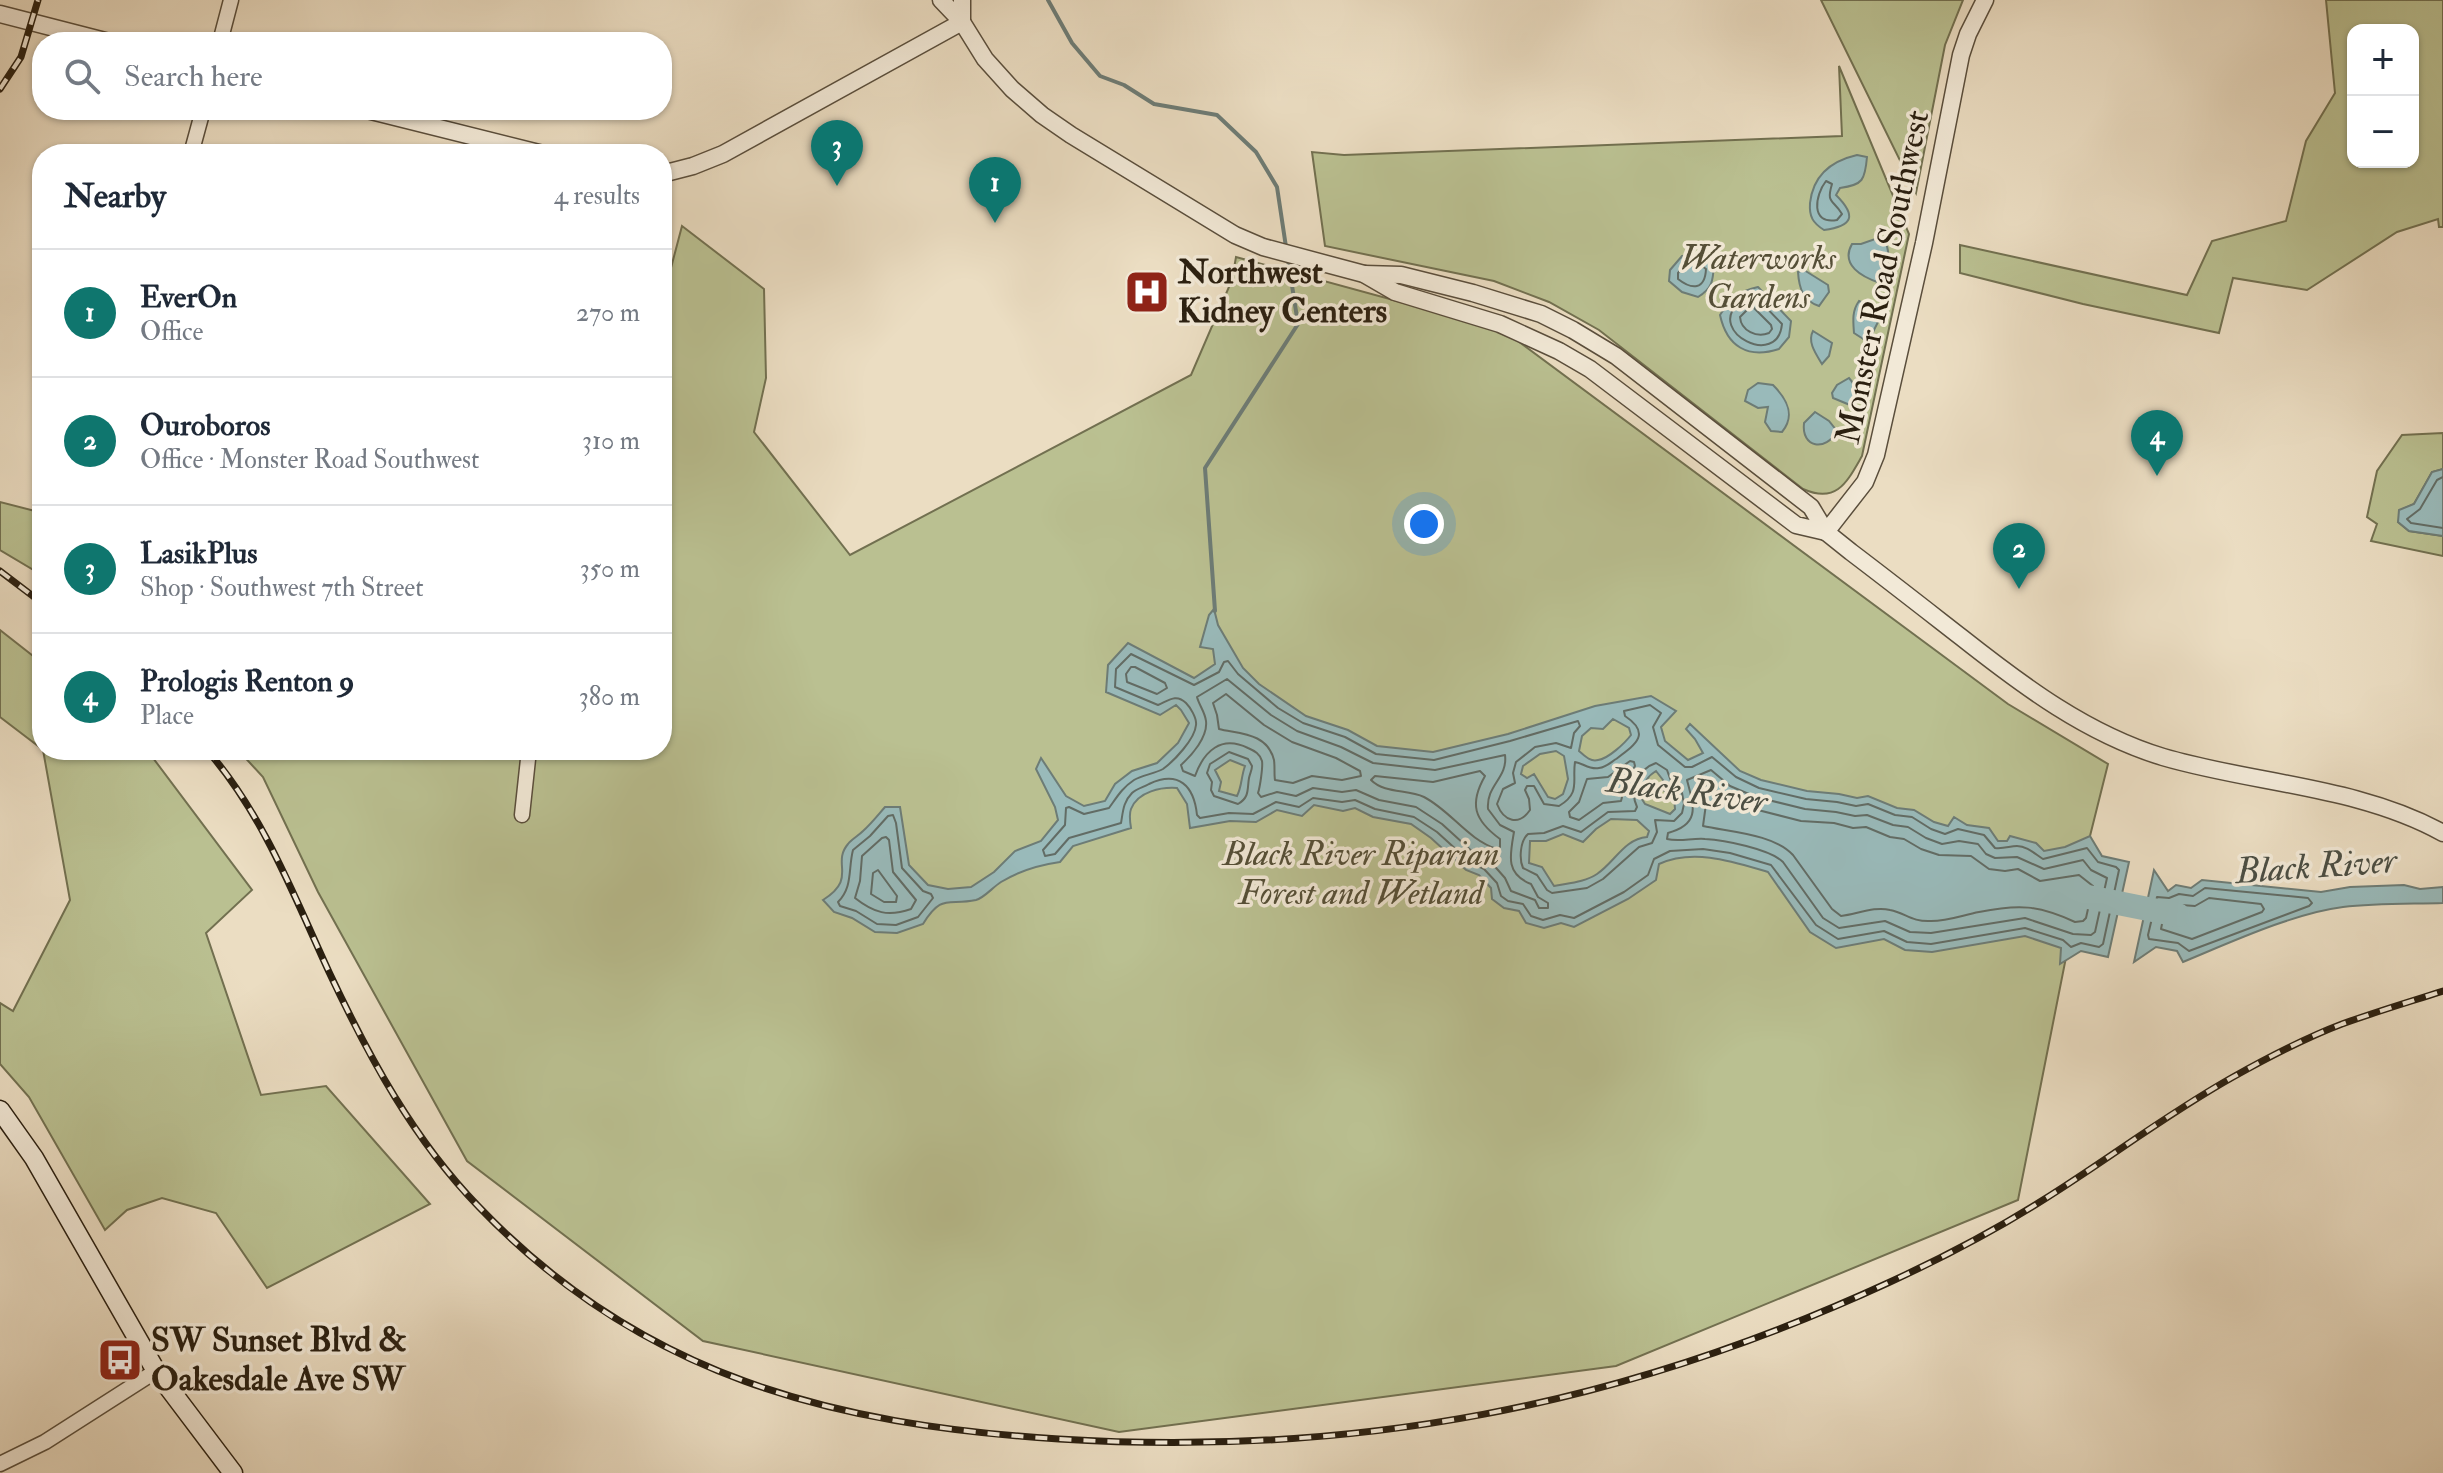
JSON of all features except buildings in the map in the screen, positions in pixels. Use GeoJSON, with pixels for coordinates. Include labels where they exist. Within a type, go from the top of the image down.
{"type":"FeatureCollection","features":[{"type":"Feature","properties":{"kind":"main road"},"geometry":{"type":"LineString","coordinates":[[0,1110],[34,1158],[156,1371],[233,1473]]}},
{"type":"Feature","properties":{"kind":"street"},"geometry":{"type":"LineString","coordinates":[[223,32],[231,0]]}},
{"type":"Feature","properties":{"kind":"street"},"geometry":{"type":"LineString","coordinates":[[941,0],[962,22],[985,59],[1012,89],[1042,115],[1235,235],[1263,247],[1364,274],[1401,275],[1526,309],[1573,330],[1605,350],[1811,507],[1826,532],[2017,681],[2101,732],[2164,757],[2399,812],[2443,833]]}},
{"type":"Feature","properties":{"kind":"street"},"geometry":{"type":"LineString","coordinates":[[962,0],[962,22]]}},
{"type":"Feature","properties":{"kind":"street","name":"Monster Road Southwest"},"geometry":{"type":"LineString","coordinates":[[1826,532],[1857,493],[1876,455],[1924,243],[1961,55],[1985,0]]}},
{"type":"Feature","properties":{"kind":"street"},"geometry":{"type":"LineString","coordinates":[[0,14],[70,32]]}},
{"type":"Feature","properties":{"kind":"street"},"geometry":{"type":"LineString","coordinates":[[672,171],[723,154],[962,22]]}},
{"type":"Feature","properties":{"kind":"street"},"geometry":{"type":"LineString","coordinates":[[194,144],[200,120]]}},
{"type":"Feature","properties":{"kind":"street"},"geometry":{"type":"LineString","coordinates":[[407,120],[503,144]]}},
{"type":"Feature","properties":{"kind":"street"},"geometry":{"type":"LineString","coordinates":[[1364,274],[1395,292],[1500,324],[1559,351],[1590,369],[1796,525],[1826,532]]}},
{"type":"Feature","properties":{"kind":"street"},"geometry":{"type":"LineString","coordinates":[[522,815],[528,760]]}},
{"type":"Feature","properties":{"kind":"street"},"geometry":{"type":"LineString","coordinates":[[9,1473],[0,1464],[45,1442],[156,1371]]}},
{"type":"Feature","properties":{"kind":"green space","name":"Waterworks Gardens"},"geometry":{"type":"Polygon","coordinates":[[[1821,0],[1963,0],[1945,45],[1916,193],[1821,0]]]}},
{"type":"Feature","properties":{"kind":"green space"},"geometry":{"type":"Polygon","coordinates":[[[2326,0],[2443,0],[2443,227],[2439,227],[2438,219],[2397,232],[2307,290],[2233,278],[2219,333],[2083,304],[1960,273],[1960,245],[2187,295],[2212,241],[2286,221],[2306,141],[2335,93],[2326,0]]]}},
{"type":"Feature","properties":{"kind":"green space","name":"Waterworks Gardens"},"geometry":{"type":"Polygon","coordinates":[[[1839,66],[1909,234],[1862,456],[1846,482],[1833,492],[1824,494],[1803,489],[1599,330],[1549,302],[1494,281],[1325,246],[1312,152],[1344,155],[1842,136],[1839,66]]]}},
{"type":"Feature","properties":{"kind":"green space","name":"Black River Riparian Forest and Wetland"},"geometry":{"type":"Polygon","coordinates":[[[682,226],[764,289],[766,378],[754,432],[850,555],[1191,375],[1232,280],[1236,257],[1503,330],[2008,704],[2108,764],[2090,836],[2018,1200],[1616,1366],[1119,1432],[703,1341],[467,1161],[318,892],[263,777],[247,760],[672,760],[672,264],[682,226]]]}},
{"type":"Feature","properties":{"kind":"green space"},"geometry":{"type":"Polygon","coordinates":[[[2443,433],[2443,469],[2432,472],[2414,504],[2403,509],[2398,522],[2409,531],[2443,536],[2443,556],[2371,541],[2377,524],[2367,517],[2377,471],[2402,435],[2443,433]]]}},
{"type":"Feature","properties":{"kind":"green space"},"geometry":{"type":"Polygon","coordinates":[[[0,502],[32,510],[32,569],[0,550],[0,502]]]}},
{"type":"Feature","properties":{"kind":"green space"},"geometry":{"type":"Polygon","coordinates":[[[0,630],[32,655],[32,741],[0,717],[0,630]]]}},
{"type":"Feature","properties":{"kind":"green space"},"geometry":{"type":"Polygon","coordinates":[[[45,760],[154,760],[252,890],[206,933],[261,1095],[326,1086],[430,1204],[267,1288],[216,1213],[162,1198],[127,1210],[105,1230],[29,1097],[0,1064],[0,1003],[13,1011],[70,900],[45,760]]]}},
{"type":"Feature","properties":{"kind":"water"},"geometry":{"type":"Polygon","coordinates":[[[1857,155],[1867,157],[1864,176],[1854,185],[1840,188],[1836,195],[1847,209],[1849,219],[1841,226],[1824,230],[1814,222],[1810,212],[1815,185],[1831,166],[1857,155]]]}},
{"type":"Feature","properties":{"kind":"water"},"geometry":{"type":"Polygon","coordinates":[[[1884,239],[1888,256],[1888,268],[1880,283],[1860,274],[1849,258],[1852,244],[1884,239]]]}},
{"type":"Feature","properties":{"kind":"water"},"geometry":{"type":"Polygon","coordinates":[[[1701,255],[1714,264],[1714,270],[1709,287],[1698,297],[1682,292],[1669,281],[1670,270],[1682,256],[1701,255]]]}},
{"type":"Feature","properties":{"kind":"water"},"geometry":{"type":"Polygon","coordinates":[[[1804,270],[1828,285],[1829,292],[1819,306],[1809,301],[1801,288],[1798,272],[1804,270]]]}},
{"type":"Feature","properties":{"kind":"water"},"geometry":{"type":"Polygon","coordinates":[[[1758,287],[1791,321],[1789,337],[1779,349],[1768,352],[1740,348],[1728,335],[1720,315],[1736,296],[1758,287]]]}},
{"type":"Feature","properties":{"kind":"water"},"geometry":{"type":"Polygon","coordinates":[[[1859,301],[1871,308],[1879,320],[1868,342],[1854,333],[1854,312],[1859,301]]]}},
{"type":"Feature","properties":{"kind":"water"},"geometry":{"type":"Polygon","coordinates":[[[1813,331],[1832,343],[1829,356],[1822,364],[1812,344],[1813,331]]]}},
{"type":"Feature","properties":{"kind":"water"},"geometry":{"type":"Polygon","coordinates":[[[1849,378],[1857,392],[1856,399],[1850,405],[1833,398],[1832,393],[1837,385],[1849,378]]]}},
{"type":"Feature","properties":{"kind":"water"},"geometry":{"type":"Polygon","coordinates":[[[1758,383],[1773,385],[1786,402],[1789,413],[1782,432],[1771,431],[1765,422],[1768,407],[1758,408],[1745,401],[1748,390],[1758,383]]]}},
{"type":"Feature","properties":{"kind":"water"},"geometry":{"type":"Polygon","coordinates":[[[1815,412],[1837,431],[1821,444],[1810,442],[1804,431],[1804,423],[1815,412]]]}},
{"type":"Feature","properties":{"kind":"water"},"geometry":{"type":"Polygon","coordinates":[[[2443,469],[2443,536],[2409,531],[2398,522],[2399,510],[2414,504],[2432,472],[2443,469]]]}},
{"type":"Feature","properties":{"kind":"water"},"geometry":{"type":"Polygon","coordinates":[[[1214,609],[1218,625],[1243,668],[1259,684],[1306,716],[1348,730],[1377,746],[1433,752],[1508,734],[1595,706],[1651,696],[1676,711],[1661,727],[1665,741],[1688,760],[1703,753],[1686,729],[1690,724],[1740,771],[1761,780],[1807,791],[1857,798],[1868,796],[1897,808],[1914,810],[1948,826],[1954,817],[1967,825],[1989,828],[1998,841],[2007,841],[2010,836],[2036,843],[2044,851],[2065,847],[2090,836],[2102,856],[2129,862],[2108,957],[2081,951],[2060,964],[2061,948],[2025,936],[1932,952],[1905,950],[1884,939],[1836,948],[1810,932],[1768,872],[1700,857],[1672,859],[1659,864],[1656,880],[1628,899],[1574,927],[1561,923],[1544,928],[1526,923],[1519,911],[1504,908],[1492,899],[1491,888],[1479,875],[1466,870],[1411,824],[1373,817],[1355,808],[1343,811],[1314,805],[1302,816],[1277,810],[1256,822],[1230,821],[1190,828],[1187,804],[1177,788],[1158,789],[1139,798],[1130,811],[1131,828],[1073,846],[1060,862],[1015,875],[979,899],[941,904],[923,924],[897,933],[875,932],[852,918],[834,912],[823,900],[842,878],[843,851],[885,807],[900,807],[909,865],[928,885],[948,889],[971,887],[994,872],[1015,851],[1041,841],[1058,820],[1036,769],[1041,758],[1066,796],[1084,806],[1105,801],[1115,784],[1132,771],[1157,763],[1178,743],[1189,723],[1176,705],[1160,715],[1106,692],[1108,665],[1128,643],[1194,678],[1215,664],[1213,649],[1200,647],[1209,615],[1214,609]],[[1613,719],[1603,729],[1591,728],[1582,736],[1579,751],[1590,759],[1607,757],[1631,735],[1629,728],[1613,719]],[[1556,751],[1540,754],[1523,766],[1521,774],[1527,778],[1534,774],[1548,797],[1555,799],[1563,794],[1568,779],[1564,756],[1556,751]],[[1230,760],[1215,770],[1221,782],[1219,791],[1237,796],[1245,766],[1230,760]],[[1656,771],[1640,796],[1645,804],[1670,814],[1675,809],[1674,797],[1663,790],[1663,780],[1656,771]],[[1611,819],[1583,842],[1563,834],[1546,841],[1530,841],[1529,863],[1542,867],[1554,886],[1582,881],[1597,874],[1626,846],[1647,837],[1649,831],[1637,820],[1611,819]]]}},
{"type":"Feature","properties":{"kind":"water"},"geometry":{"type":"Polygon","coordinates":[[[2154,870],[2168,891],[2176,885],[2191,888],[2202,880],[2321,892],[2350,887],[2404,885],[2420,889],[2443,887],[2443,903],[2368,905],[2324,910],[2262,930],[2183,962],[2177,951],[2156,947],[2134,962],[2154,870]]]}},
{"type":"Feature","properties":{"kind":"waterway"},"geometry":{"type":"LineString","coordinates":[[1048,0],[1072,43],[1100,76],[1124,85],[1154,104],[1217,115],[1256,152],[1277,187],[1286,247]]}},
{"type":"Feature","properties":{"kind":"waterway"},"geometry":{"type":"LineString","coordinates":[[1215,611],[1205,468],[1298,324],[1288,260]]}},
{"type":"Feature","properties":{"kind":"waterway","name":"Black River"},"geometry":{"type":"LineString","coordinates":[[2088,897],[2178,915]]}},
{"type":"Feature","properties":{"kind":"railway"},"geometry":{"type":"LineString","coordinates":[[0,89],[21,57],[38,0]]}},
{"type":"Feature","properties":{"kind":"railway"},"geometry":{"type":"LineString","coordinates":[[0,571],[32,595]]}},
{"type":"Feature","properties":{"kind":"railway"},"geometry":{"type":"LineString","coordinates":[[215,760],[261,828],[360,1035],[394,1096],[455,1181],[541,1265],[606,1313],[674,1351],[745,1381],[818,1404],[895,1421],[976,1432],[1169,1443],[1276,1440],[1381,1430],[1484,1414],[1586,1391],[1688,1362],[1789,1325],[1929,1263],[1987,1233],[2067,1185],[2184,1106],[2259,1063],[2342,1024],[2443,991]]}},
{"type":"Feature","properties":{"kind":"place","name":"LasikPlus"},"geometry":{"type":"Point","coordinates":[837,186]}},
{"type":"Feature","properties":{"kind":"place","name":"EverOn"},"geometry":{"type":"Point","coordinates":[995,223]}},
{"type":"Feature","properties":{"kind":"place","name":"Northwest Kidney Centers"},"geometry":{"type":"Point","coordinates":[1147,292]}},
{"type":"Feature","properties":{"kind":"place","name":"Prologis Renton 9"},"geometry":{"type":"Point","coordinates":[2157,476]}},
{"type":"Feature","properties":{"kind":"place","name":"Ouroboros"},"geometry":{"type":"Point","coordinates":[2019,589]}},
{"type":"Feature","properties":{"kind":"place","name":"SW Sunset Blvd & Oakesdale Ave SW"},"geometry":{"type":"Point","coordinates":[120,1360]}}]}
